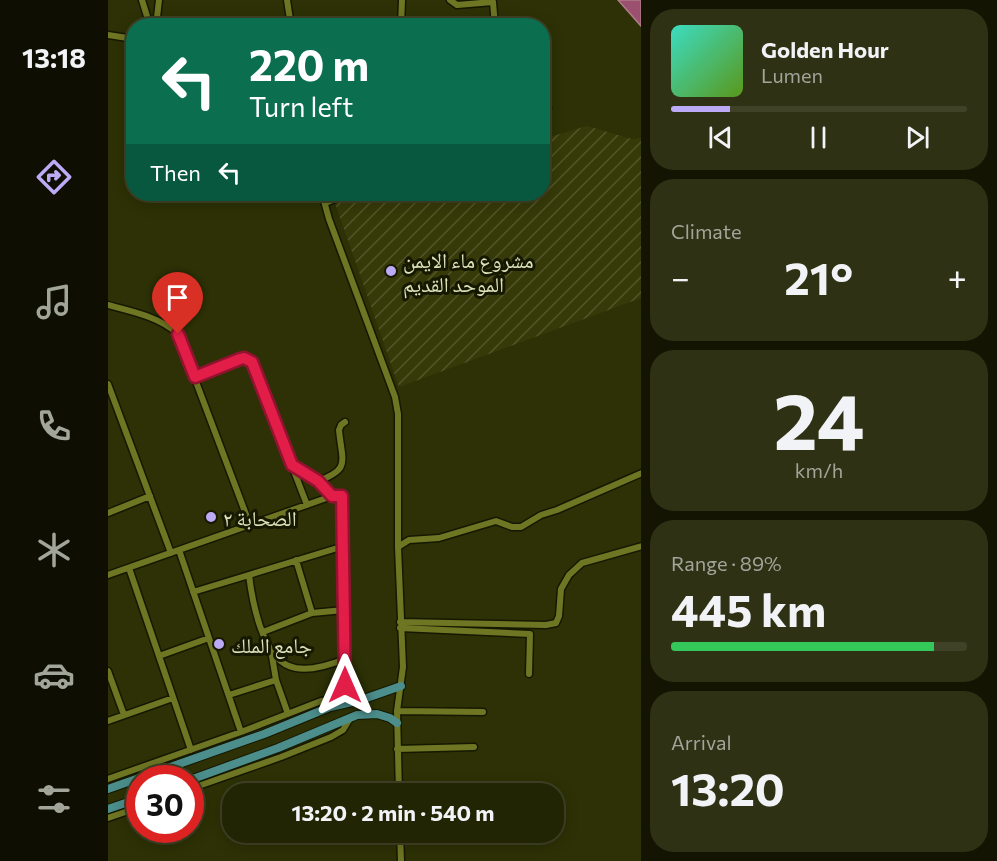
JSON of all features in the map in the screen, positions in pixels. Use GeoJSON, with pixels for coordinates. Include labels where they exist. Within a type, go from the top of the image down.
{"type":"FeatureCollection","features":[{"type":"Feature","properties":{"kind":"main road"},"geometry":{"type":"LineString","coordinates":[[108,789],[270,732],[341,704],[361,700],[401,686]]}},
{"type":"Feature","properties":{"kind":"main road"},"geometry":{"type":"LineString","coordinates":[[361,700],[364,714]]}},
{"type":"Feature","properties":{"kind":"main road"},"geometry":{"type":"LineString","coordinates":[[204,775],[287,745],[351,717],[364,714],[384,716],[397,723]]}},
{"type":"Feature","properties":{"kind":"main road"},"geometry":{"type":"LineString","coordinates":[[108,809],[126,803]]}},
{"type":"Feature","properties":{"kind":"street"},"geometry":{"type":"LineString","coordinates":[[142,0],[148,18]]}},
{"type":"Feature","properties":{"kind":"street"},"geometry":{"type":"LineString","coordinates":[[157,18],[159,0]]}},
{"type":"Feature","properties":{"kind":"street"},"geometry":{"type":"LineString","coordinates":[[287,0],[290,18]]}},
{"type":"Feature","properties":{"kind":"street"},"geometry":{"type":"LineString","coordinates":[[401,18],[402,0]]}},
{"type":"Feature","properties":{"kind":"street"},"geometry":{"type":"LineString","coordinates":[[450,0],[457,5],[493,1],[494,18]]}},
{"type":"Feature","properties":{"kind":"street"},"geometry":{"type":"LineString","coordinates":[[108,35],[126,38]]}},
{"type":"Feature","properties":{"kind":"street"},"geometry":{"type":"LineString","coordinates":[[330,201],[325,203],[398,414],[398,547],[403,667],[397,711],[399,783]]}},
{"type":"Feature","properties":{"kind":"street"},"geometry":{"type":"LineString","coordinates":[[108,305],[138,313],[175,332],[180,338],[250,525]]}},
{"type":"Feature","properties":{"kind":"street"},"geometry":{"type":"LineString","coordinates":[[195,377],[240,359],[244,358],[252,362],[307,505]]}},
{"type":"Feature","properties":{"kind":"street"},"geometry":{"type":"LineString","coordinates":[[108,384],[171,553]]}},
{"type":"Feature","properties":{"kind":"street"},"geometry":{"type":"LineString","coordinates":[[318,481],[340,470],[342,463],[340,428],[345,422]]}},
{"type":"Feature","properties":{"kind":"street"},"geometry":{"type":"LineString","coordinates":[[292,465],[318,481],[332,496]]}},
{"type":"Feature","properties":{"kind":"street"},"geometry":{"type":"LineString","coordinates":[[398,547],[409,540],[439,538],[496,521],[512,527],[521,527],[541,515],[641,473]]}},
{"type":"Feature","properties":{"kind":"street"},"geometry":{"type":"LineString","coordinates":[[108,513],[150,496]]}},
{"type":"Feature","properties":{"kind":"street"},"geometry":{"type":"LineString","coordinates":[[108,575],[332,496],[343,498],[345,659],[341,704],[324,700],[108,779]]}},
{"type":"Feature","properties":{"kind":"street"},"geometry":{"type":"LineString","coordinates":[[193,592],[344,546]]}},
{"type":"Feature","properties":{"kind":"street"},"geometry":{"type":"LineString","coordinates":[[400,625],[546,625],[556,623],[560,616],[561,589],[569,575],[582,563],[641,546]]}},
{"type":"Feature","properties":{"kind":"street"},"geometry":{"type":"LineString","coordinates":[[179,550],[241,732]]}},
{"type":"Feature","properties":{"kind":"street"},"geometry":{"type":"LineString","coordinates":[[296,560],[312,613]]}},
{"type":"Feature","properties":{"kind":"street"},"geometry":{"type":"LineString","coordinates":[[129,568],[191,750]]}},
{"type":"Feature","properties":{"kind":"street"},"geometry":{"type":"LineString","coordinates":[[249,575],[255,610],[271,650],[276,680],[288,714]]}},
{"type":"Feature","properties":{"kind":"street"},"geometry":{"type":"LineString","coordinates":[[263,632],[312,613],[344,610]]}},
{"type":"Feature","properties":{"kind":"street"},"geometry":{"type":"LineString","coordinates":[[400,625],[530,634],[529,674]]}},
{"type":"Feature","properties":{"kind":"street"},"geometry":{"type":"LineString","coordinates":[[159,656],[209,638]]}},
{"type":"Feature","properties":{"kind":"street"},"geometry":{"type":"LineString","coordinates":[[271,650],[290,667],[314,667],[345,659]]}},
{"type":"Feature","properties":{"kind":"street"},"geometry":{"type":"LineString","coordinates":[[108,671],[124,715]]}},
{"type":"Feature","properties":{"kind":"street"},"geometry":{"type":"LineString","coordinates":[[229,695],[276,680]]}},
{"type":"Feature","properties":{"kind":"street"},"geometry":{"type":"LineString","coordinates":[[108,721],[173,698]]}},
{"type":"Feature","properties":{"kind":"street"},"geometry":{"type":"LineString","coordinates":[[397,711],[483,712]]}},
{"type":"Feature","properties":{"kind":"street"},"geometry":{"type":"LineString","coordinates":[[204,784],[331,737],[347,727],[351,717]]}},
{"type":"Feature","properties":{"kind":"street"},"geometry":{"type":"LineString","coordinates":[[397,749],[474,747]]}},
{"type":"Feature","properties":{"kind":"street"},"geometry":{"type":"LineString","coordinates":[[108,818],[126,812]]}},
{"type":"Feature","properties":{"kind":"street"},"geometry":{"type":"LineString","coordinates":[[400,843],[401,861]]}},
{"type":"Feature","properties":{"kind":"shaded area"},"geometry":{"type":"Polygon","coordinates":[[[618,0],[641,0],[641,26],[618,0]]]}},
{"type":"Feature","properties":{"kind":"shaded area"},"geometry":{"type":"Polygon","coordinates":[[[587,126],[632,139],[641,138],[641,298],[399,387],[335,203],[342,201],[550,201],[550,137],[587,126]]]}},
{"type":"Feature","properties":{"kind":"place","name":"مشروع ماء الايمن الموحد القديم"},"geometry":{"type":"Point","coordinates":[391,271]}},
{"type":"Feature","properties":{"kind":"place","name":"الصحابة ٢"},"geometry":{"type":"Point","coordinates":[211,517]}},
{"type":"Feature","properties":{"kind":"place","name":"جامع الملك"},"geometry":{"type":"Point","coordinates":[219,644]}},
{"type":"Feature","properties":{"kind":"route"},"geometry":{"type":"LineString","coordinates":[[178,334],[195,377],[240,359],[248,359],[252,362],[292,465],[318,481],[332,496],[343,498],[345,685]]}}]}
